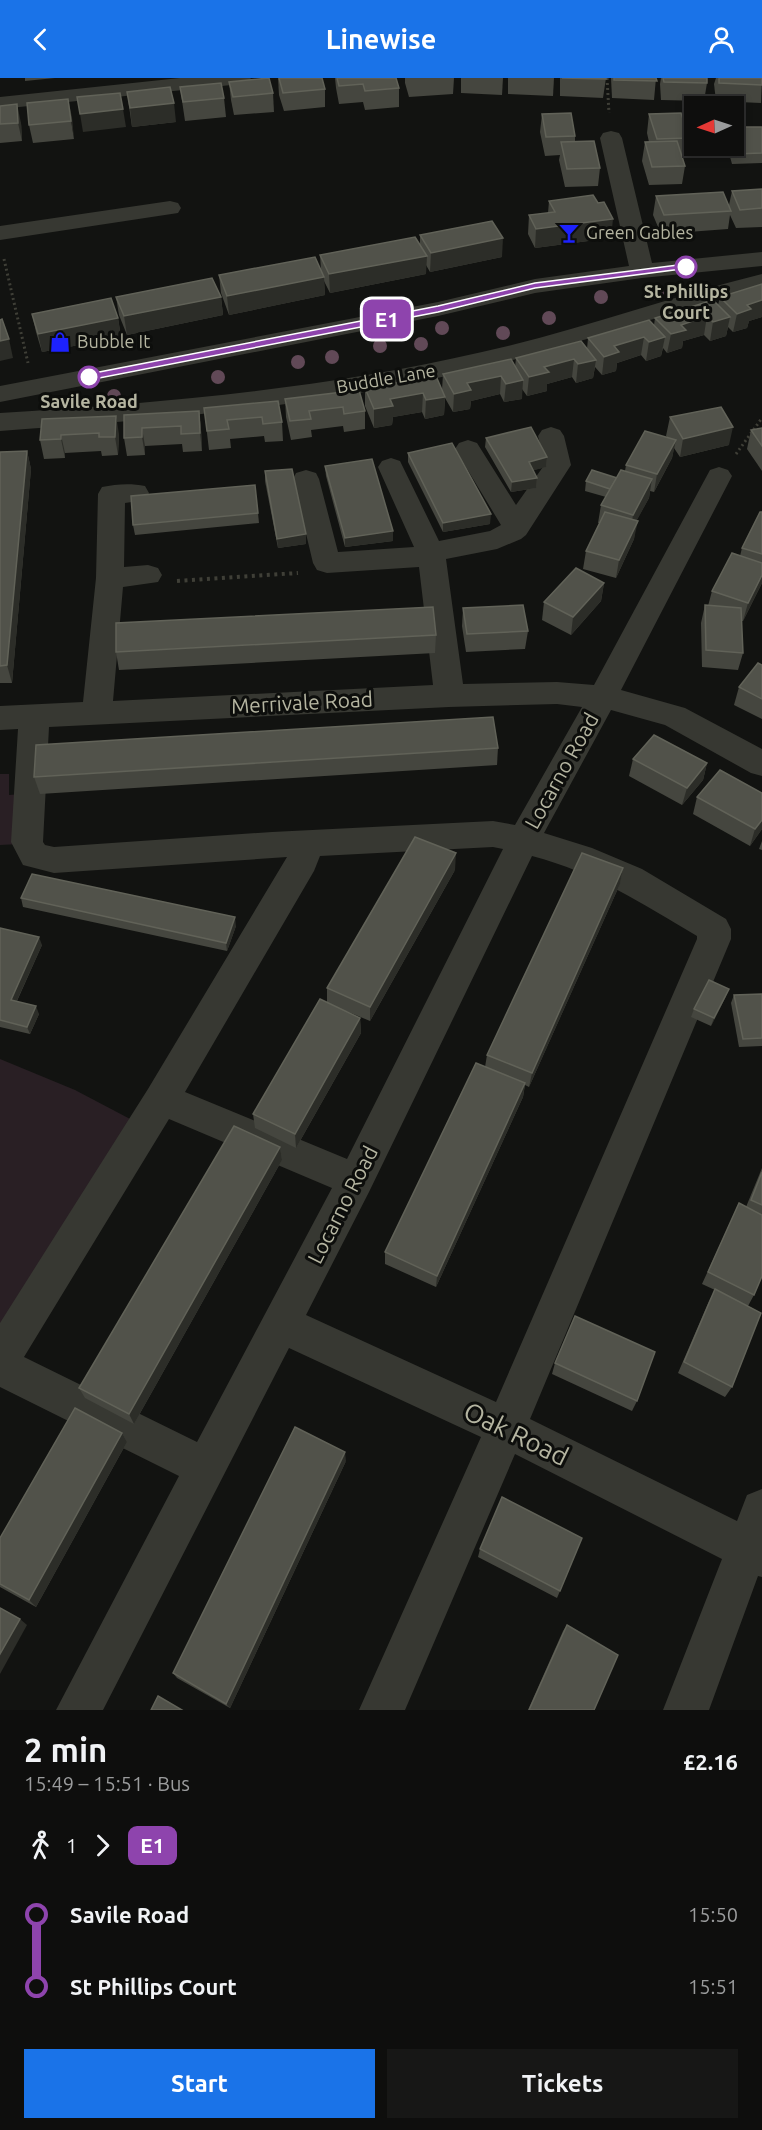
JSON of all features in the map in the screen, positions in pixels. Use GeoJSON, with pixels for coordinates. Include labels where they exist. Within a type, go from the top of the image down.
{"type":"FeatureCollection","features":[{"type":"Feature","properties":{"kind":"street"},"geometry":{"type":"LineString","coordinates":[[0,103],[241,78]]}},
{"type":"Feature","properties":{"kind":"street"},"geometry":{"type":"LineString","coordinates":[[611,138],[642,271]]}},
{"type":"Feature","properties":{"kind":"street"},"geometry":{"type":"LineString","coordinates":[[0,233],[170,208]]}},
{"type":"Feature","properties":{"kind":"street"},"geometry":{"type":"LineString","coordinates":[[0,394],[438,309],[535,286],[642,271],[762,259]]}},
{"type":"Feature","properties":{"kind":"street","name":"Buddle Lane"},"geometry":{"type":"LineString","coordinates":[[0,422],[263,400],[436,370],[583,335],[721,291],[762,281]]}},
{"type":"Feature","properties":{"kind":"street"},"geometry":{"type":"LineString","coordinates":[[306,479],[327,563],[432,556],[437,551],[497,539],[516,528],[558,465],[551,436]]}},
{"type":"Feature","properties":{"kind":"street"},"geometry":{"type":"LineString","coordinates":[[468,449],[516,528]]}},
{"type":"Feature","properties":{"kind":"street"},"geometry":{"type":"LineString","coordinates":[[391,467],[432,556],[449,696]]}},
{"type":"Feature","properties":{"kind":"street"},"geometry":{"type":"LineString","coordinates":[[603,697],[719,476]]}},
{"type":"Feature","properties":{"kind":"street"},"geometry":{"type":"LineString","coordinates":[[97,712],[110,578],[112,494],[135,493]]}},
{"type":"Feature","properties":{"kind":"street"},"geometry":{"type":"LineString","coordinates":[[110,578],[148,575]]}},
{"type":"Feature","properties":{"kind":"street","name":"Merrivale Road"},"geometry":{"type":"LineString","coordinates":[[0,718],[449,696],[557,693],[603,697],[674,716],[762,764]]}},
{"type":"Feature","properties":{"kind":"street","name":"Locarno Road"},"geometry":{"type":"LineString","coordinates":[[79,1710],[356,1180],[524,839],[603,697]]}},
{"type":"Feature","properties":{"kind":"street"},"geometry":{"type":"LineString","coordinates":[[34,716],[27,842],[34,856],[54,860],[307,843],[493,834],[524,839],[631,879],[714,929],[714,939],[506,1428],[382,1710]]}},
{"type":"Feature","properties":{"kind":"street"},"geometry":{"type":"LineString","coordinates":[[0,1359],[160,1101],[302,862],[307,843]]}},
{"type":"Feature","properties":{"kind":"street"},"geometry":{"type":"LineString","coordinates":[[160,1101],[173,1104],[356,1180]]}},
{"type":"Feature","properties":{"kind":"street","name":"Oak Road"},"geometry":{"type":"LineString","coordinates":[[282,1324],[506,1428],[757,1538]]}},
{"type":"Feature","properties":{"kind":"street"},"geometry":{"type":"LineString","coordinates":[[0,1366],[206,1468]]}},
{"type":"Feature","properties":{"kind":"street"},"geometry":{"type":"LineString","coordinates":[[686,1710],[757,1538]]}},
{"type":"Feature","properties":{"kind":"path"},"geometry":{"type":"LineString","coordinates":[[607,78],[611,138]]}},
{"type":"Feature","properties":{"kind":"path"},"geometry":{"type":"LineString","coordinates":[[3,256],[24,338],[32,387]]}},
{"type":"Feature","properties":{"kind":"path"},"geometry":{"type":"LineString","coordinates":[[719,476],[762,418]]}},
{"type":"Feature","properties":{"kind":"path"},"geometry":{"type":"LineString","coordinates":[[148,575],[160,582],[291,574],[315,572],[327,563]]}},
{"type":"Feature","properties":{"kind":"shaded area"},"geometry":{"type":"Polygon","coordinates":[[[0,774],[9,774],[9,795],[22,794],[20,844],[0,845],[0,774]]]}},
{"type":"Feature","properties":{"kind":"shaded area"},"geometry":{"type":"Polygon","coordinates":[[[0,1059],[75,1090],[132,1120],[0,1327],[0,1059]]]}},
{"type":"Feature","properties":{"kind":"building"},"geometry":{"type":"Polygon","coordinates":[[[269,78],[273,93],[233,97],[229,82],[269,78]]]}},
{"type":"Feature","properties":{"kind":"building"},"geometry":{"type":"Polygon","coordinates":[[[279,78],[322,78],[325,89],[283,93],[279,78]]]}},
{"type":"Feature","properties":{"kind":"building"},"geometry":{"type":"Polygon","coordinates":[[[337,78],[396,78],[399,88],[365,91],[363,84],[339,86],[337,78]]]}},
{"type":"Feature","properties":{"kind":"building"},"geometry":{"type":"Polygon","coordinates":[[[614,78],[656,78],[657,81],[614,80],[614,78]]]}},
{"type":"Feature","properties":{"kind":"building"},"geometry":{"type":"Polygon","coordinates":[[[663,78],[707,78],[707,83],[664,82],[663,78]]]}},
{"type":"Feature","properties":{"kind":"building"},"geometry":{"type":"Polygon","coordinates":[[[719,78],[762,78],[762,85],[719,83],[719,78]]]}},
{"type":"Feature","properties":{"kind":"building"},"geometry":{"type":"Polygon","coordinates":[[[221,83],[224,98],[183,102],[180,87],[221,83]]]}},
{"type":"Feature","properties":{"kind":"building"},"geometry":{"type":"Polygon","coordinates":[[[170,87],[174,103],[130,108],[127,92],[170,87]]]}},
{"type":"Feature","properties":{"kind":"building"},"geometry":{"type":"Polygon","coordinates":[[[120,93],[123,109],[80,114],[77,97],[120,93]]]}},
{"type":"Feature","properties":{"kind":"building"},"geometry":{"type":"Polygon","coordinates":[[[68,99],[71,121],[29,125],[27,103],[68,99]]]}},
{"type":"Feature","properties":{"kind":"building"},"geometry":{"type":"Polygon","coordinates":[[[17,104],[18,123],[0,124],[0,106],[17,104]]]}},
{"type":"Feature","properties":{"kind":"building"},"geometry":{"type":"Polygon","coordinates":[[[571,113],[575,136],[546,137],[542,114],[571,113]]]}},
{"type":"Feature","properties":{"kind":"building"},"geometry":{"type":"Polygon","coordinates":[[[681,113],[684,122],[684,138],[657,139],[649,114],[681,113]]]}},
{"type":"Feature","properties":{"kind":"building"},"geometry":{"type":"Polygon","coordinates":[[[744,127],[762,127],[762,153],[744,154],[744,127]]]}},
{"type":"Feature","properties":{"kind":"building"},"geometry":{"type":"Polygon","coordinates":[[[594,141],[600,168],[567,169],[561,142],[594,141]]]}},
{"type":"Feature","properties":{"kind":"building"},"geometry":{"type":"Polygon","coordinates":[[[677,141],[685,166],[652,167],[645,142],[677,141]]]}},
{"type":"Feature","properties":{"kind":"building"},"geometry":{"type":"Polygon","coordinates":[[[762,189],[762,208],[740,210],[732,191],[762,189]]]}},
{"type":"Feature","properties":{"kind":"building"},"geometry":{"type":"Polygon","coordinates":[[[723,192],[731,211],[664,215],[656,196],[723,192]]]}},
{"type":"Feature","properties":{"kind":"building"},"geometry":{"type":"Polygon","coordinates":[[[593,195],[598,203],[604,202],[613,219],[536,229],[529,215],[555,212],[549,201],[593,195]]]}},
{"type":"Feature","properties":{"kind":"building"},"geometry":{"type":"Polygon","coordinates":[[[492,221],[503,238],[431,253],[420,235],[492,221]]]}},
{"type":"Feature","properties":{"kind":"building"},"geometry":{"type":"Polygon","coordinates":[[[415,237],[427,256],[329,274],[320,255],[415,237]]]}},
{"type":"Feature","properties":{"kind":"building"},"geometry":{"type":"Polygon","coordinates":[[[315,257],[324,277],[227,296],[219,275],[315,257]]]}},
{"type":"Feature","properties":{"kind":"building"},"geometry":{"type":"Polygon","coordinates":[[[212,278],[221,297],[124,316],[116,297],[212,278]]]}},
{"type":"Feature","properties":{"kind":"building"},"geometry":{"type":"Polygon","coordinates":[[[762,284],[762,300],[747,305],[751,309],[737,314],[720,297],[762,284]]]}},
{"type":"Feature","properties":{"kind":"building"},"geometry":{"type":"Polygon","coordinates":[[[111,298],[118,318],[38,334],[32,314],[111,298]]]}},
{"type":"Feature","properties":{"kind":"building"},"geometry":{"type":"Polygon","coordinates":[[[713,300],[730,317],[713,322],[707,316],[681,325],[686,330],[671,334],[655,318],[713,300]]]}},
{"type":"Feature","properties":{"kind":"building"},"geometry":{"type":"Polygon","coordinates":[[[2,319],[9,339],[0,341],[0,320],[2,319]]]}},
{"type":"Feature","properties":{"kind":"building"},"geometry":{"type":"Polygon","coordinates":[[[649,320],[665,337],[649,342],[644,337],[614,346],[619,352],[604,357],[588,338],[649,320]]]}},
{"type":"Feature","properties":{"kind":"building"},"geometry":{"type":"Polygon","coordinates":[[[581,341],[596,360],[578,364],[574,359],[544,367],[549,372],[529,377],[516,358],[581,341]]]}},
{"type":"Feature","properties":{"kind":"building"},"geometry":{"type":"Polygon","coordinates":[[[511,359],[523,380],[506,384],[501,376],[467,383],[471,390],[454,394],[443,374],[511,359]]]}},
{"type":"Feature","properties":{"kind":"building"},"geometry":{"type":"Polygon","coordinates":[[[436,376],[445,397],[426,400],[423,393],[390,399],[393,406],[374,409],[365,388],[436,376]]]}},
{"type":"Feature","properties":{"kind":"building"},"geometry":{"type":"Polygon","coordinates":[[[359,390],[365,411],[344,414],[343,407],[309,411],[311,419],[290,421],[285,399],[359,390]]]}},
{"type":"Feature","properties":{"kind":"building"},"geometry":{"type":"Polygon","coordinates":[[[278,401],[282,422],[263,424],[262,417],[227,420],[229,429],[207,431],[204,408],[278,401]]]}},
{"type":"Feature","properties":{"kind":"building"},"geometry":{"type":"Polygon","coordinates":[[[721,407],[733,427],[683,439],[670,417],[721,407]]]}},
{"type":"Feature","properties":{"kind":"building"},"geometry":{"type":"Polygon","coordinates":[[[199,411],[200,433],[181,434],[181,426],[142,428],[142,437],[124,438],[124,415],[199,411]]]}},
{"type":"Feature","properties":{"kind":"building"},"geometry":{"type":"Polygon","coordinates":[[[116,416],[115,437],[99,437],[99,433],[61,435],[61,439],[40,440],[42,419],[116,416]]]}},
{"type":"Feature","properties":{"kind":"building"},"geometry":{"type":"Polygon","coordinates":[[[531,427],[547,457],[529,462],[537,478],[512,482],[486,438],[531,427]]]}},
{"type":"Feature","properties":{"kind":"building"},"geometry":{"type":"Polygon","coordinates":[[[762,428],[762,446],[751,430],[762,428]]]}},
{"type":"Feature","properties":{"kind":"building"},"geometry":{"type":"Polygon","coordinates":[[[645,431],[676,440],[657,474],[626,465],[645,431]]]}},
{"type":"Feature","properties":{"kind":"building"},"geometry":{"type":"Polygon","coordinates":[[[452,443],[491,514],[443,523],[408,453],[452,443]]]}},
{"type":"Feature","properties":{"kind":"building"},"geometry":{"type":"Polygon","coordinates":[[[27,451],[7,665],[0,666],[0,452],[27,451]]]}},
{"type":"Feature","properties":{"kind":"building"},"geometry":{"type":"Polygon","coordinates":[[[372,459],[393,531],[345,538],[325,466],[372,459]]]}},
{"type":"Feature","properties":{"kind":"building"},"geometry":{"type":"Polygon","coordinates":[[[292,469],[306,534],[277,539],[265,471],[292,469]]]}},
{"type":"Feature","properties":{"kind":"building"},"geometry":{"type":"Polygon","coordinates":[[[592,470],[617,478],[610,489],[586,481],[592,470]]]}},
{"type":"Feature","properties":{"kind":"building"},"geometry":{"type":"Polygon","coordinates":[[[621,470],[652,479],[633,515],[601,505],[621,470]]]}},
{"type":"Feature","properties":{"kind":"building"},"geometry":{"type":"Polygon","coordinates":[[[255,485],[258,513],[133,525],[131,496],[255,485]]]}},
{"type":"Feature","properties":{"kind":"building"},"geometry":{"type":"Polygon","coordinates":[[[605,512],[638,521],[619,560],[586,551],[605,512]]]}},
{"type":"Feature","properties":{"kind":"building"},"geometry":{"type":"Polygon","coordinates":[[[762,512],[762,554],[742,548],[762,512]]]}},
{"type":"Feature","properties":{"kind":"building"},"geometry":{"type":"Polygon","coordinates":[[[732,553],[762,563],[762,575],[748,603],[712,591],[732,553]]]}},
{"type":"Feature","properties":{"kind":"building"},"geometry":{"type":"Polygon","coordinates":[[[576,568],[604,583],[573,617],[544,602],[576,568]]]}},
{"type":"Feature","properties":{"kind":"building"},"geometry":{"type":"Polygon","coordinates":[[[523,605],[528,631],[467,634],[463,608],[523,605]]]}},
{"type":"Feature","properties":{"kind":"building"},"geometry":{"type":"Polygon","coordinates":[[[705,605],[741,608],[743,653],[706,650],[705,605]]]}},
{"type":"Feature","properties":{"kind":"building"},"geometry":{"type":"Polygon","coordinates":[[[433,607],[436,635],[116,652],[116,623],[433,607]]]}},
{"type":"Feature","properties":{"kind":"building"},"geometry":{"type":"Polygon","coordinates":[[[758,663],[762,665],[762,699],[739,687],[758,663]]]}},
{"type":"Feature","properties":{"kind":"building"},"geometry":{"type":"Polygon","coordinates":[[[493,717],[498,748],[34,777],[36,745],[493,717]]]}},
{"type":"Feature","properties":{"kind":"building"},"geometry":{"type":"Polygon","coordinates":[[[654,735],[707,763],[687,788],[633,759],[654,735]]]}},
{"type":"Feature","properties":{"kind":"building"},"geometry":{"type":"Polygon","coordinates":[[[720,770],[762,793],[762,820],[755,829],[697,797],[720,770]]]}},
{"type":"Feature","properties":{"kind":"building"},"geometry":{"type":"Polygon","coordinates":[[[415,837],[456,853],[370,1007],[327,988],[415,837]]]}},
{"type":"Feature","properties":{"kind":"building"},"geometry":{"type":"Polygon","coordinates":[[[582,853],[623,868],[532,1073],[487,1055],[582,853]]]}},
{"type":"Feature","properties":{"kind":"building"},"geometry":{"type":"Polygon","coordinates":[[[32,874],[235,917],[226,943],[21,898],[32,874]]]}},
{"type":"Feature","properties":{"kind":"building"},"geometry":{"type":"Polygon","coordinates":[[[0,928],[39,937],[11,1000],[36,1006],[27,1027],[0,1020],[0,928]]]}},
{"type":"Feature","properties":{"kind":"building"},"geometry":{"type":"Polygon","coordinates":[[[709,980],[729,989],[714,1018],[694,1009],[709,980]]]}},
{"type":"Feature","properties":{"kind":"building"},"geometry":{"type":"Polygon","coordinates":[[[762,994],[762,1038],[743,1039],[734,995],[762,994]]]}},
{"type":"Feature","properties":{"kind":"building"},"geometry":{"type":"Polygon","coordinates":[[[320,999],[360,1018],[295,1134],[253,1114],[320,999]]]}},
{"type":"Feature","properties":{"kind":"building"},"geometry":{"type":"Polygon","coordinates":[[[476,1063],[525,1083],[437,1276],[385,1252],[476,1063]]]}},
{"type":"Feature","properties":{"kind":"building"},"geometry":{"type":"Polygon","coordinates":[[[234,1126],[280,1147],[129,1414],[79,1388],[234,1126]]]}},
{"type":"Feature","properties":{"kind":"building"},"geometry":{"type":"Polygon","coordinates":[[[762,1172],[762,1205],[751,1200],[762,1172]]]}},
{"type":"Feature","properties":{"kind":"building"},"geometry":{"type":"Polygon","coordinates":[[[739,1203],[762,1215],[762,1276],[754,1295],[708,1272],[739,1203]]]}},
{"type":"Feature","properties":{"kind":"building"},"geometry":{"type":"Polygon","coordinates":[[[715,1289],[761,1313],[732,1387],[684,1362],[715,1289]]]}},
{"type":"Feature","properties":{"kind":"building"},"geometry":{"type":"Polygon","coordinates":[[[575,1316],[655,1352],[637,1401],[555,1363],[575,1316]]]}},
{"type":"Feature","properties":{"kind":"building"},"geometry":{"type":"Polygon","coordinates":[[[75,1408],[122,1433],[29,1600],[0,1584],[0,1538],[75,1408]]]}},
{"type":"Feature","properties":{"kind":"building"},"geometry":{"type":"Polygon","coordinates":[[[295,1427],[345,1452],[226,1704],[173,1673],[295,1427]]]}},
{"type":"Feature","properties":{"kind":"building"},"geometry":{"type":"Polygon","coordinates":[[[502,1497],[582,1538],[560,1591],[480,1549],[502,1497]]]}},
{"type":"Feature","properties":{"kind":"building"},"geometry":{"type":"Polygon","coordinates":[[[0,1608],[20,1619],[0,1654],[0,1608]]]}},
{"type":"Feature","properties":{"kind":"building"},"geometry":{"type":"Polygon","coordinates":[[[567,1625],[618,1655],[594,1710],[529,1710],[567,1625]]]}},
{"type":"Feature","properties":{"kind":"building"},"geometry":{"type":"Polygon","coordinates":[[[158,1696],[182,1710],[151,1710],[158,1696]]]}},
{"type":"Feature","properties":{"kind":"bus line","name":"E1"},"geometry":{"type":"LineString","coordinates":[[89,377],[438,309],[535,286],[686,267]]}},
{"type":"Feature","properties":{"kind":"place","name":"Green Gables"},"geometry":{"type":"Point","coordinates":[569,233]}},
{"type":"Feature","properties":{"kind":"place","name":"St Phillips Court"},"geometry":{"type":"Point","coordinates":[686,267]}},
{"type":"Feature","properties":{"kind":"place","name":"Bubble It"},"geometry":{"type":"Point","coordinates":[60,342]}},
{"type":"Feature","properties":{"kind":"place","name":"Savile Road"},"geometry":{"type":"Point","coordinates":[89,377]}}]}
